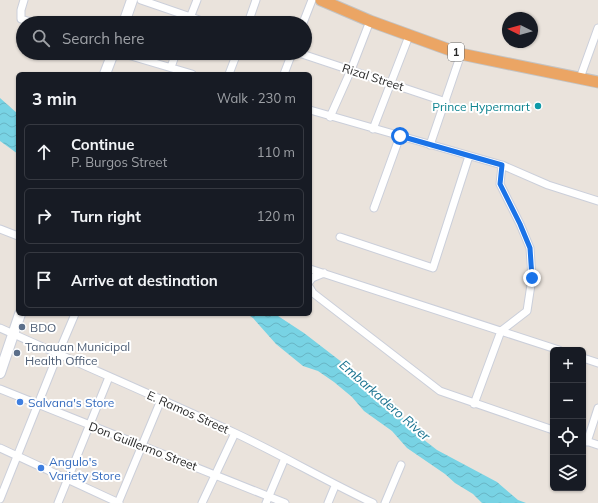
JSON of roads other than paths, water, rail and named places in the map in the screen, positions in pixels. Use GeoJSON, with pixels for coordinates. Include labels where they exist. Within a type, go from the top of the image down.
{"type":"FeatureCollection","features":[{"type":"Feature","properties":{"kind":"highway","name":"1"},"geometry":{"type":"LineString","coordinates":[[321,0],[370,21],[461,54],[598,82]]}},
{"type":"Feature","properties":{"kind":"main road"},"geometry":{"type":"LineString","coordinates":[[126,16],[132,0]]}},
{"type":"Feature","properties":{"kind":"main road"},"geometry":{"type":"LineString","coordinates":[[107,72],[111,60]]}},
{"type":"Feature","properties":{"kind":"main road"},"geometry":{"type":"LineString","coordinates":[[0,372],[19,316]]}},
{"type":"Feature","properties":{"kind":"street"},"geometry":{"type":"LineString","coordinates":[[21,16],[24,0]]}},
{"type":"Feature","properties":{"kind":"street"},"geometry":{"type":"LineString","coordinates":[[141,0],[179,16]]}},
{"type":"Feature","properties":{"kind":"street"},"geometry":{"type":"LineString","coordinates":[[191,16],[197,0]]}},
{"type":"Feature","properties":{"kind":"street"},"geometry":{"type":"LineString","coordinates":[[250,16],[256,0]]}},
{"type":"Feature","properties":{"kind":"street"},"geometry":{"type":"LineString","coordinates":[[306,16],[312,0]]}},
{"type":"Feature","properties":{"kind":"street"},"geometry":{"type":"LineString","coordinates":[[330,117],[351,70],[370,21]]}},
{"type":"Feature","properties":{"kind":"street"},"geometry":{"type":"LineString","coordinates":[[580,78],[598,28]]}},
{"type":"Feature","properties":{"kind":"street"},"geometry":{"type":"LineString","coordinates":[[373,129],[409,36]]}},
{"type":"Feature","properties":{"kind":"street"},"geometry":{"type":"LineString","coordinates":[[430,145],[446,102],[461,54]]}},
{"type":"Feature","properties":{"kind":"street","name":"Rizal Street"},"geometry":{"type":"LineString","coordinates":[[312,57],[446,102]]}},
{"type":"Feature","properties":{"kind":"street"},"geometry":{"type":"LineString","coordinates":[[146,60],[186,72]]}},
{"type":"Feature","properties":{"kind":"street"},"geometry":{"type":"LineString","coordinates":[[171,67],[174,60]]}},
{"type":"Feature","properties":{"kind":"street"},"geometry":{"type":"LineString","coordinates":[[230,72],[234,60]]}},
{"type":"Feature","properties":{"kind":"street"},"geometry":{"type":"LineString","coordinates":[[285,72],[289,60]]}},
{"type":"Feature","properties":{"kind":"street"},"geometry":{"type":"LineString","coordinates":[[312,111],[502,165],[548,184],[598,201]]}},
{"type":"Feature","properties":{"kind":"street"},"geometry":{"type":"LineString","coordinates":[[374,208],[400,136]]}},
{"type":"Feature","properties":{"kind":"street"},"geometry":{"type":"LineString","coordinates":[[340,237],[433,268],[469,156]]}},
{"type":"Feature","properties":{"kind":"street"},"geometry":{"type":"LineString","coordinates":[[474,404],[501,331],[527,311],[532,278],[530,248],[500,184],[502,165]]}},
{"type":"Feature","properties":{"kind":"street"},"geometry":{"type":"LineString","coordinates":[[0,229],[16,235]]}},
{"type":"Feature","properties":{"kind":"street"},"geometry":{"type":"LineString","coordinates":[[312,270],[550,347]]}},
{"type":"Feature","properties":{"kind":"street"},"geometry":{"type":"LineString","coordinates":[[312,278],[324,273]]}},
{"type":"Feature","properties":{"kind":"street"},"geometry":{"type":"LineString","coordinates":[[312,291],[440,391],[550,429]]}},
{"type":"Feature","properties":{"kind":"street"},"geometry":{"type":"LineString","coordinates":[[0,499],[58,354],[75,316]]}},
{"type":"Feature","properties":{"kind":"street","name":"E. Ramos Street"},"geometry":{"type":"LineString","coordinates":[[0,328],[235,433],[285,458],[335,486],[373,503]]}},
{"type":"Feature","properties":{"kind":"street"},"geometry":{"type":"LineString","coordinates":[[586,359],[598,363]]}},
{"type":"Feature","properties":{"kind":"street"},"geometry":{"type":"LineString","coordinates":[[58,503],[109,377]]}},
{"type":"Feature","properties":{"kind":"street","name":"Don Guillermo Street"},"geometry":{"type":"LineString","coordinates":[[0,389],[215,475],[267,500],[285,503]]}},
{"type":"Feature","properties":{"kind":"street"},"geometry":{"type":"LineString","coordinates":[[0,448],[118,503],[162,400]]}},
{"type":"Feature","properties":{"kind":"street"},"geometry":{"type":"LineString","coordinates":[[586,438],[598,408]]}},
{"type":"Feature","properties":{"kind":"street"},"geometry":{"type":"LineString","coordinates":[[202,503],[235,433]]}},
{"type":"Feature","properties":{"kind":"street"},"geometry":{"type":"LineString","coordinates":[[586,441],[598,445]]}},
{"type":"Feature","properties":{"kind":"street"},"geometry":{"type":"LineString","coordinates":[[267,500],[285,458]]}},
{"type":"Feature","properties":{"kind":"street"},"geometry":{"type":"LineString","coordinates":[[384,503],[401,465]]}},
{"type":"Feature","properties":{"kind":"street"},"geometry":{"type":"LineString","coordinates":[[328,503],[335,486]]}},
{"type":"Feature","properties":{"kind":"water"},"geometry":{"type":"Polygon","coordinates":[[[0,98],[16,112],[16,153],[0,141],[0,98]]]}},
{"type":"Feature","properties":{"kind":"water","name":"Embarkadero River"},"geometry":{"type":"Polygon","coordinates":[[[250,316],[278,316],[304,333],[376,388],[398,407],[406,425],[437,450],[497,482],[518,500],[526,503],[482,503],[473,494],[455,483],[445,474],[407,448],[392,431],[364,411],[352,397],[334,382],[318,371],[303,366],[276,344],[250,316]]]}},
{"type":"Feature","properties":{"kind":"place","name":"Prince Hypermart"},"geometry":{"type":"Point","coordinates":[538,106]}},
{"type":"Feature","properties":{"kind":"place","name":"BDO"},"geometry":{"type":"Point","coordinates":[22,327]}},
{"type":"Feature","properties":{"kind":"place","name":"Tanauan Municipal Health Office"},"geometry":{"type":"Point","coordinates":[17,353]}},
{"type":"Feature","properties":{"kind":"place","name":"Salvana's Store"},"geometry":{"type":"Point","coordinates":[20,402]}},
{"type":"Feature","properties":{"kind":"place","name":"Angulo's Variety Store"},"geometry":{"type":"Point","coordinates":[41,468]}}]}
